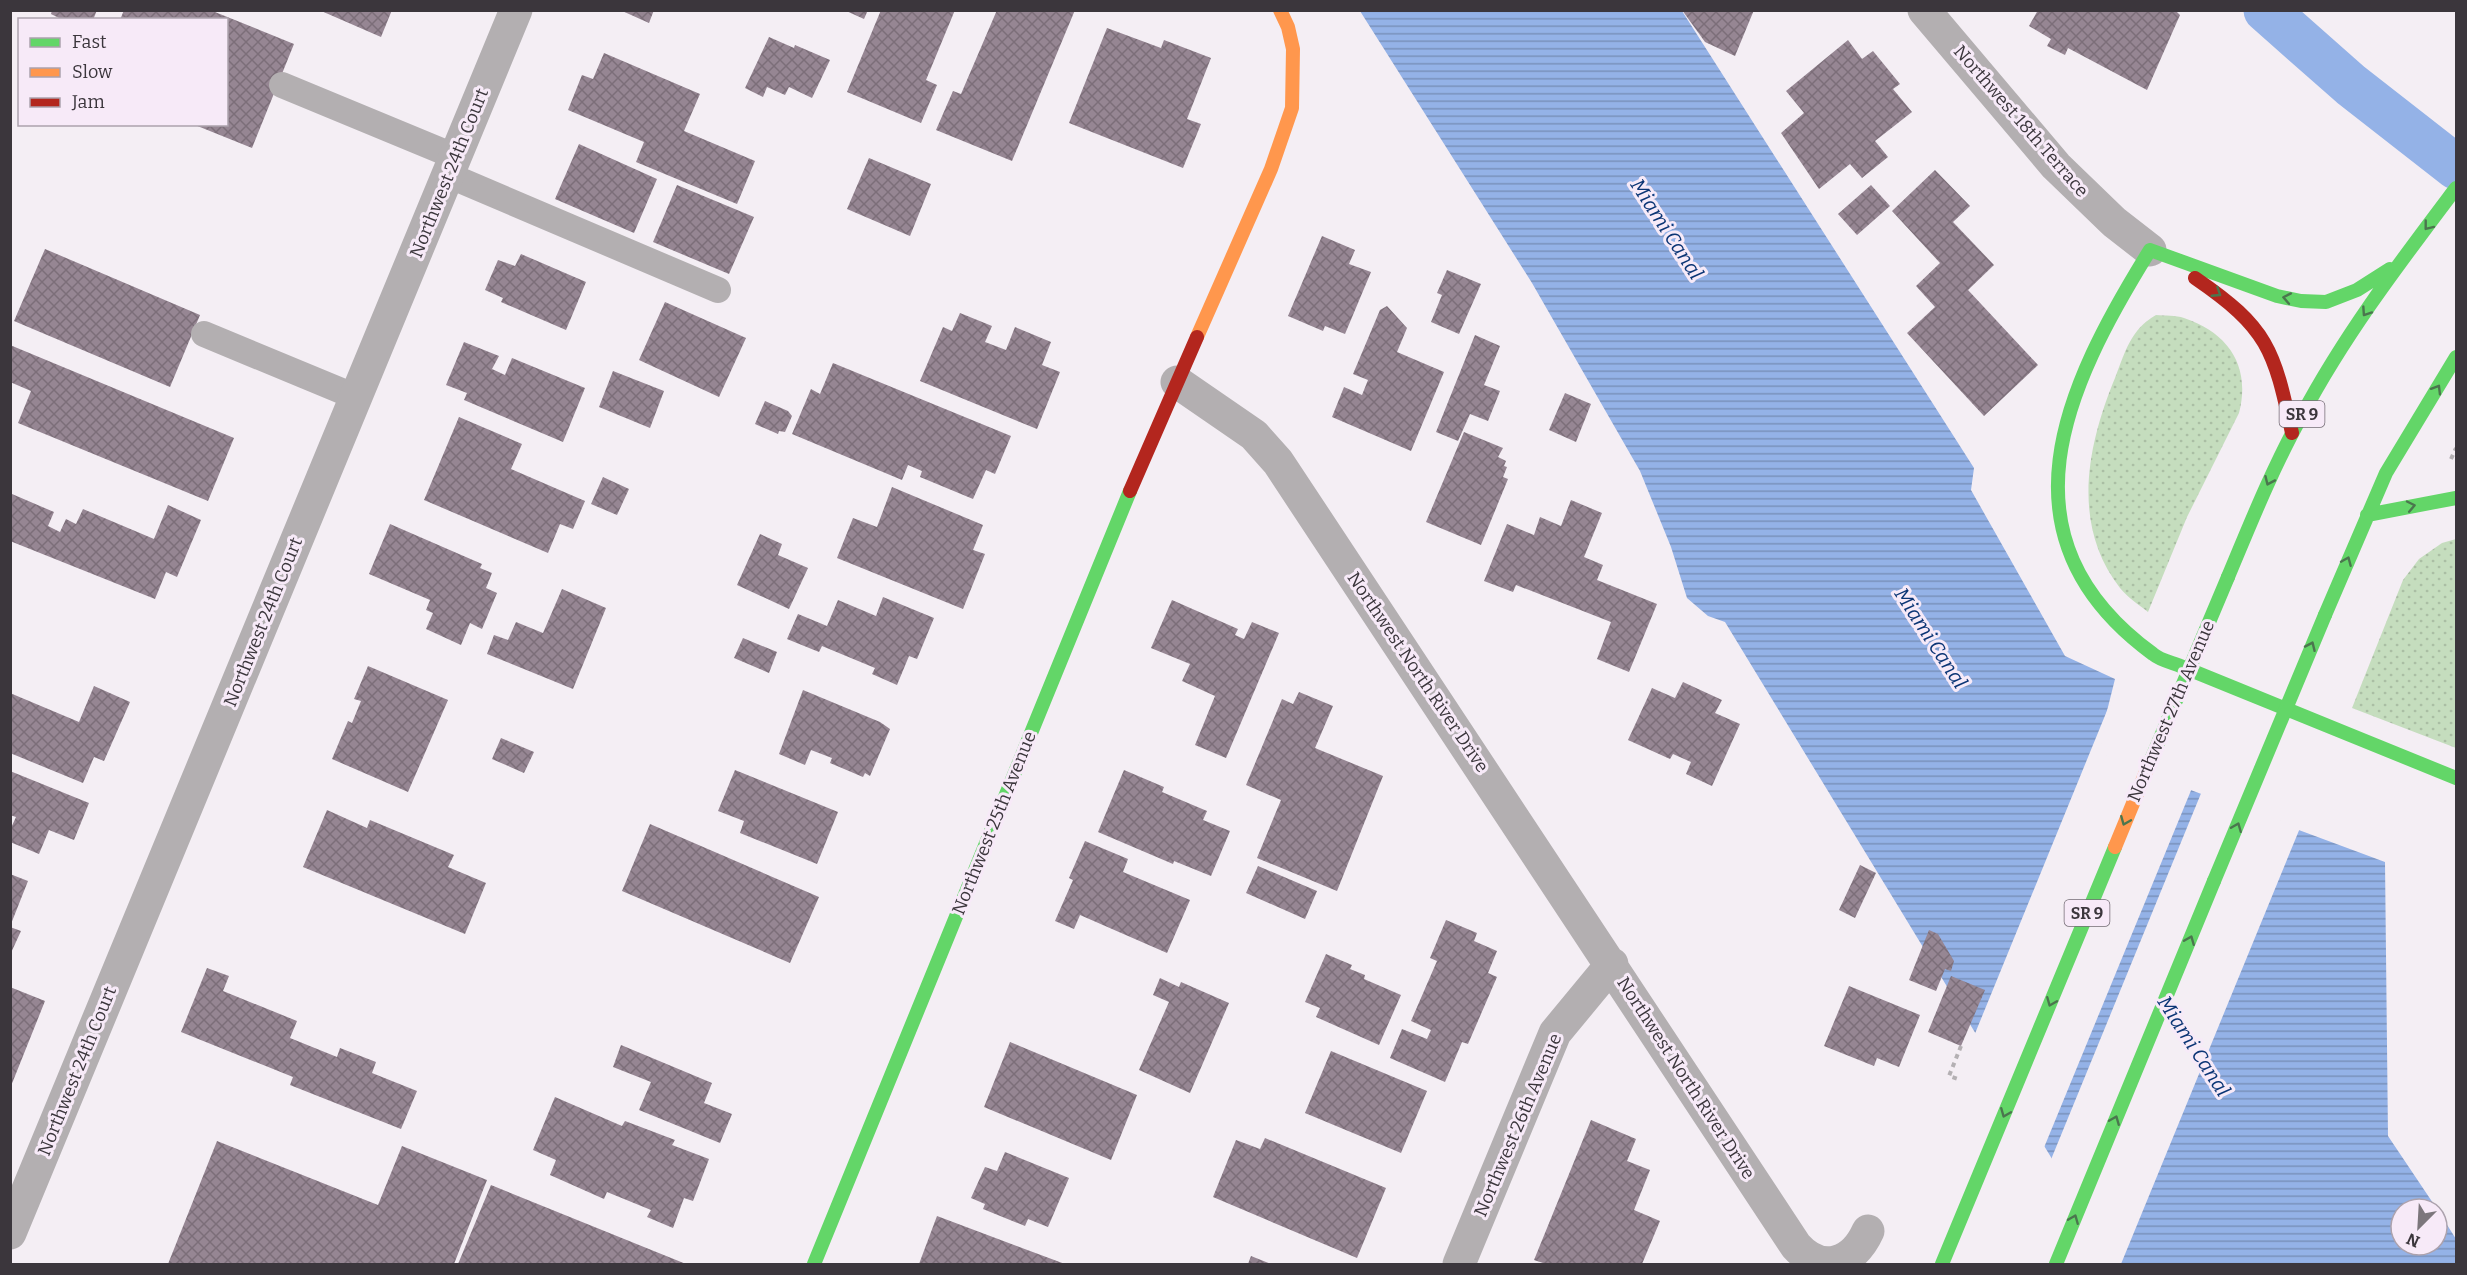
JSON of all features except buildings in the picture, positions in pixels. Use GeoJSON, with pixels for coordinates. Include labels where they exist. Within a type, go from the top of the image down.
{"type":"FeatureCollection","features":[{"type":"Feature","properties":{"kind":"main road"},"geometry":{"type":"LineString","coordinates":[[1177,382],[1271,169],[1292,108],[1293,49],[1288,27],[1280,10]]}},
{"type":"Feature","properties":{"kind":"main road","name":"Northwest 27th Avenue"},"geometry":{"type":"LineString","coordinates":[[1942,1264],[2228,577],[2292,433],[2337,355],[2399,264],[2457,188]]}},
{"type":"Feature","properties":{"kind":"main road"},"geometry":{"type":"LineString","coordinates":[[2150,250],[2277,296],[2301,301],[2326,302],[2347,294],[2399,264]]}},
{"type":"Feature","properties":{"kind":"main road"},"geometry":{"type":"LineString","coordinates":[[2150,250],[2232,303],[2260,334],[2276,363],[2292,433]]}},
{"type":"Feature","properties":{"kind":"main road"},"geometry":{"type":"LineString","coordinates":[[2150,250],[2103,327],[2071,402],[2061,440],[2058,477],[2061,534],[2069,556],[2082,580],[2100,608],[2127,637],[2155,656],[2457,778]]}},
{"type":"Feature","properties":{"kind":"main road"},"geometry":{"type":"LineString","coordinates":[[2056,1264],[2367,515],[2386,473],[2457,357]]}},
{"type":"Feature","properties":{"kind":"main road","name":"Northwest 25th Avenue"},"geometry":{"type":"LineString","coordinates":[[814,1264],[1116,523],[1177,382]]}},
{"type":"Feature","properties":{"kind":"main road"},"geometry":{"type":"LineString","coordinates":[[2367,515],[2457,498]]}},
{"type":"Feature","properties":{"kind":"street","name":"Northwest 24th Court"},"geometry":{"type":"LineString","coordinates":[[14,1214],[516,10]]}},
{"type":"Feature","properties":{"kind":"street","name":"Northwest 18th Terrace"},"geometry":{"type":"LineString","coordinates":[[1924,10],[2056,166],[2114,222],[2150,250]]}},
{"type":"Feature","properties":{"kind":"street","name":"Northwest North River Drive"},"geometry":{"type":"LineString","coordinates":[[1177,382],[1254,435],[1278,462],[1612,964],[1796,1246],[1805,1256],[1827,1263],[1840,1262],[1854,1254],[1862,1245],[1868,1231]]}},
{"type":"Feature","properties":{"kind":"street","name":"Northwest 26th Avenue"},"geometry":{"type":"LineString","coordinates":[[1458,1264],[1555,1033],[1612,964]]}},
{"type":"Feature","properties":{"kind":"lane"},"geometry":{"type":"LineString","coordinates":[[282,85],[718,290]]}},
{"type":"Feature","properties":{"kind":"lane"},"geometry":{"type":"LineString","coordinates":[[204,334],[356,397]]}},
{"type":"Feature","properties":{"kind":"path"},"geometry":{"type":"LineString","coordinates":[[1961,1046],[1949,1076],[1961,1080]]}},
{"type":"Feature","properties":{"kind":"green space"},"geometry":{"type":"Polygon","coordinates":[[[2156,315],[2184,318],[2213,333],[2224,343],[2233,354],[2239,367],[2242,396],[2239,413],[2187,517],[2148,612],[2120,588],[2105,564],[2095,538],[2090,512],[2089,485],[2091,458],[2097,431],[2122,359],[2140,327],[2156,315]]]}},
{"type":"Feature","properties":{"kind":"green space"},"geometry":{"type":"Polygon","coordinates":[[[2456,539],[2456,748],[2352,708],[2403,580],[2419,559],[2442,543],[2456,539]]]}},
{"type":"Feature","properties":{"kind":"water","name":"Miami Canal"},"geometry":{"type":"Polygon","coordinates":[[[1360,11],[1682,11],[1974,468],[1971,490],[2065,656],[2115,679],[2096,755],[2385,862],[2388,1136],[2429,1197],[2389,1197],[2389,1257],[2449,1257],[2449,1228],[2456,1239],[2456,1264],[2116,1264],[1725,622],[1708,616],[1687,598],[1671,547],[1640,471],[1532,283],[1360,11]]]}},
{"type":"Feature","properties":{"kind":"pier"},"geometry":{"type":"Polygon","coordinates":[[[2113,696],[2099,753],[2192,788],[2043,1150],[1974,1036],[2113,696]]]}},
{"type":"Feature","properties":{"kind":"pier"},"geometry":{"type":"Polygon","coordinates":[[[2202,791],[2300,828],[2121,1264],[2113,1264],[2050,1162],[2202,791]]]}},
{"type":"Feature","properties":{"kind":"waterway"},"geometry":{"type":"LineString","coordinates":[[2266,10],[2351,85],[2456,167]]}},
{"type":"Feature","properties":{"kind":"traffic: fast"},"geometry":{"type":"LineString","coordinates":[[2228,577],[2272,475],[2319,385],[2375,298],[2456,188]]}},
{"type":"Feature","properties":{"kind":"traffic: fast"},"geometry":{"type":"LineString","coordinates":[[2150,250],[2092,354],[2071,407],[2060,460],[2059,511],[2073,561],[2103,609],[2159,658],[2456,778]]}},
{"type":"Feature","properties":{"kind":"traffic: fast"},"geometry":{"type":"LineString","coordinates":[[2150,250],[2277,296],[2301,301],[2326,302],[2357,290],[2390,269]]}},
{"type":"Feature","properties":{"kind":"traffic: fast"},"geometry":{"type":"LineString","coordinates":[[2325,615],[2386,473],[2456,357]]}},
{"type":"Feature","properties":{"kind":"traffic: fast"},"geometry":{"type":"LineString","coordinates":[[814,1264],[1130,491]]}},
{"type":"Feature","properties":{"kind":"traffic: fast"},"geometry":{"type":"LineString","coordinates":[[2367,515],[2456,498]]}},
{"type":"Feature","properties":{"kind":"traffic: fast"},"geometry":{"type":"LineString","coordinates":[[2148,767],[2228,577]]}},
{"type":"Feature","properties":{"kind":"traffic: fast"},"geometry":{"type":"LineString","coordinates":[[2214,881],[2325,615]]}},
{"type":"Feature","properties":{"kind":"traffic: fast"},"geometry":{"type":"LineString","coordinates":[[1942,1264],[2115,847]]}},
{"type":"Feature","properties":{"kind":"traffic: fast"},"geometry":{"type":"LineString","coordinates":[[2056,1264],[2214,881]]}},
{"type":"Feature","properties":{"kind":"traffic: slow"},"geometry":{"type":"LineString","coordinates":[[1197,337],[1271,169],[1292,108],[1293,49],[1288,27],[1280,10]]}},
{"type":"Feature","properties":{"kind":"traffic: slow"},"geometry":{"type":"LineString","coordinates":[[2115,847],[2148,767]]}},
{"type":"Feature","properties":{"kind":"traffic: jam"},"geometry":{"type":"LineString","coordinates":[[2195,278],[2238,312],[2253,327],[2264,343],[2280,380],[2292,433]]}},
{"type":"Feature","properties":{"kind":"traffic: jam"},"geometry":{"type":"LineString","coordinates":[[1130,491],[1197,337]]}}]}
